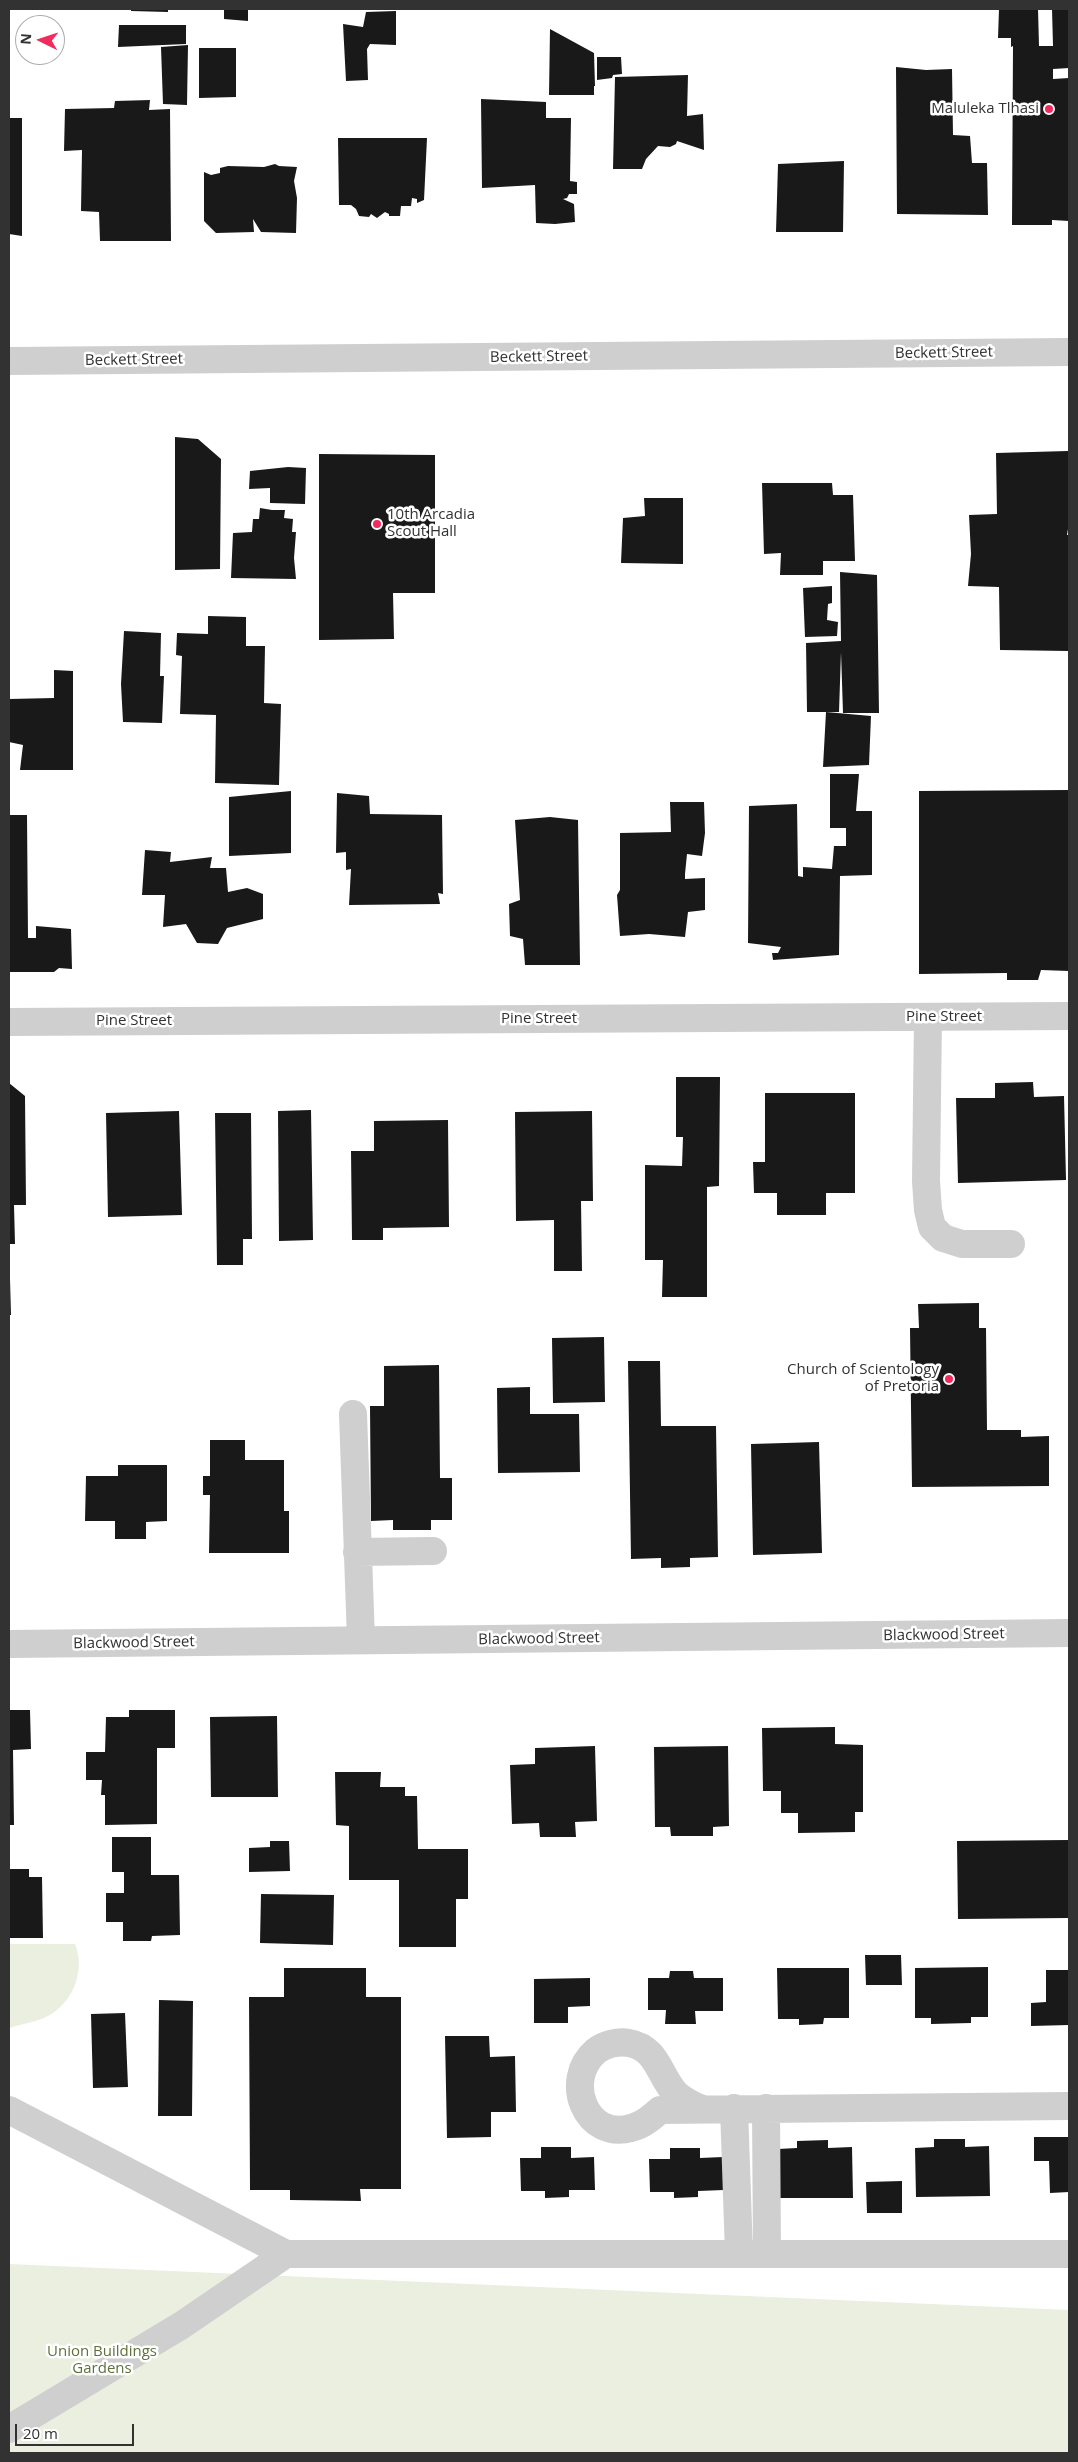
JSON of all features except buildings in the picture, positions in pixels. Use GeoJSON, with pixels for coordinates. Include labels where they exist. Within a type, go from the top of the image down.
{"type":"FeatureCollection","features":[{"type":"Feature","properties":{"kind":"street","name":"Beckett Street"},"geometry":{"type":"LineString","coordinates":[[9,362],[1069,352]]}},
{"type":"Feature","properties":{"kind":"street","name":"Pine Street"},"geometry":{"type":"LineString","coordinates":[[9,1022],[1069,1016]]}},
{"type":"Feature","properties":{"kind":"street"},"geometry":{"type":"LineString","coordinates":[[928,1017],[926,1181],[928,1210],[932,1227],[943,1238],[962,1244],[1012,1244]]}},
{"type":"Feature","properties":{"kind":"street"},"geometry":{"type":"LineString","coordinates":[[352,1414],[361,1640]]}},
{"type":"Feature","properties":{"kind":"street"},"geometry":{"type":"LineString","coordinates":[[357,1552],[433,1551]]}},
{"type":"Feature","properties":{"kind":"street","name":"Blackwood Street"},"geometry":{"type":"LineString","coordinates":[[9,1644],[1069,1633]]}},
{"type":"Feature","properties":{"kind":"street"},"geometry":{"type":"LineString","coordinates":[[702,2109],[1069,2106]]}},
{"type":"Feature","properties":{"kind":"street"},"geometry":{"type":"LineString","coordinates":[[734,2108],[739,2254]]}},
{"type":"Feature","properties":{"kind":"street"},"geometry":{"type":"LineString","coordinates":[[766,2108],[767,2254]]}},
{"type":"Feature","properties":{"kind":"street"},"geometry":{"type":"LineString","coordinates":[[9,2110],[286,2254],[1069,2254]]}},
{"type":"Feature","properties":{"kind":"street"},"geometry":{"type":"LineString","coordinates":[[9,2429],[182,2325],[286,2254]]}},
{"type":"Feature","properties":{"kind":"green space"},"geometry":{"type":"Polygon","coordinates":[[[9,1944],[75,1944],[79,1963],[76,1982],[61,2007],[43,2018],[9,2028],[9,1944]]]}},
{"type":"Feature","properties":{"kind":"green space","name":"Union Buildings Gardens"},"geometry":{"type":"Polygon","coordinates":[[[9,2264],[1069,2310],[1069,2453],[9,2453],[9,2264]]]}},
{"type":"Feature","properties":{"kind":"place","name":"Maluleka Tlhasi"},"geometry":{"type":"Point","coordinates":[1049,109]}},
{"type":"Feature","properties":{"kind":"place","name":"10th Arcadia Scout Hall"},"geometry":{"type":"Point","coordinates":[377,524]}},
{"type":"Feature","properties":{"kind":"place","name":"Church of Scientology of Pretoria"},"geometry":{"type":"Point","coordinates":[949,1379]}}]}
